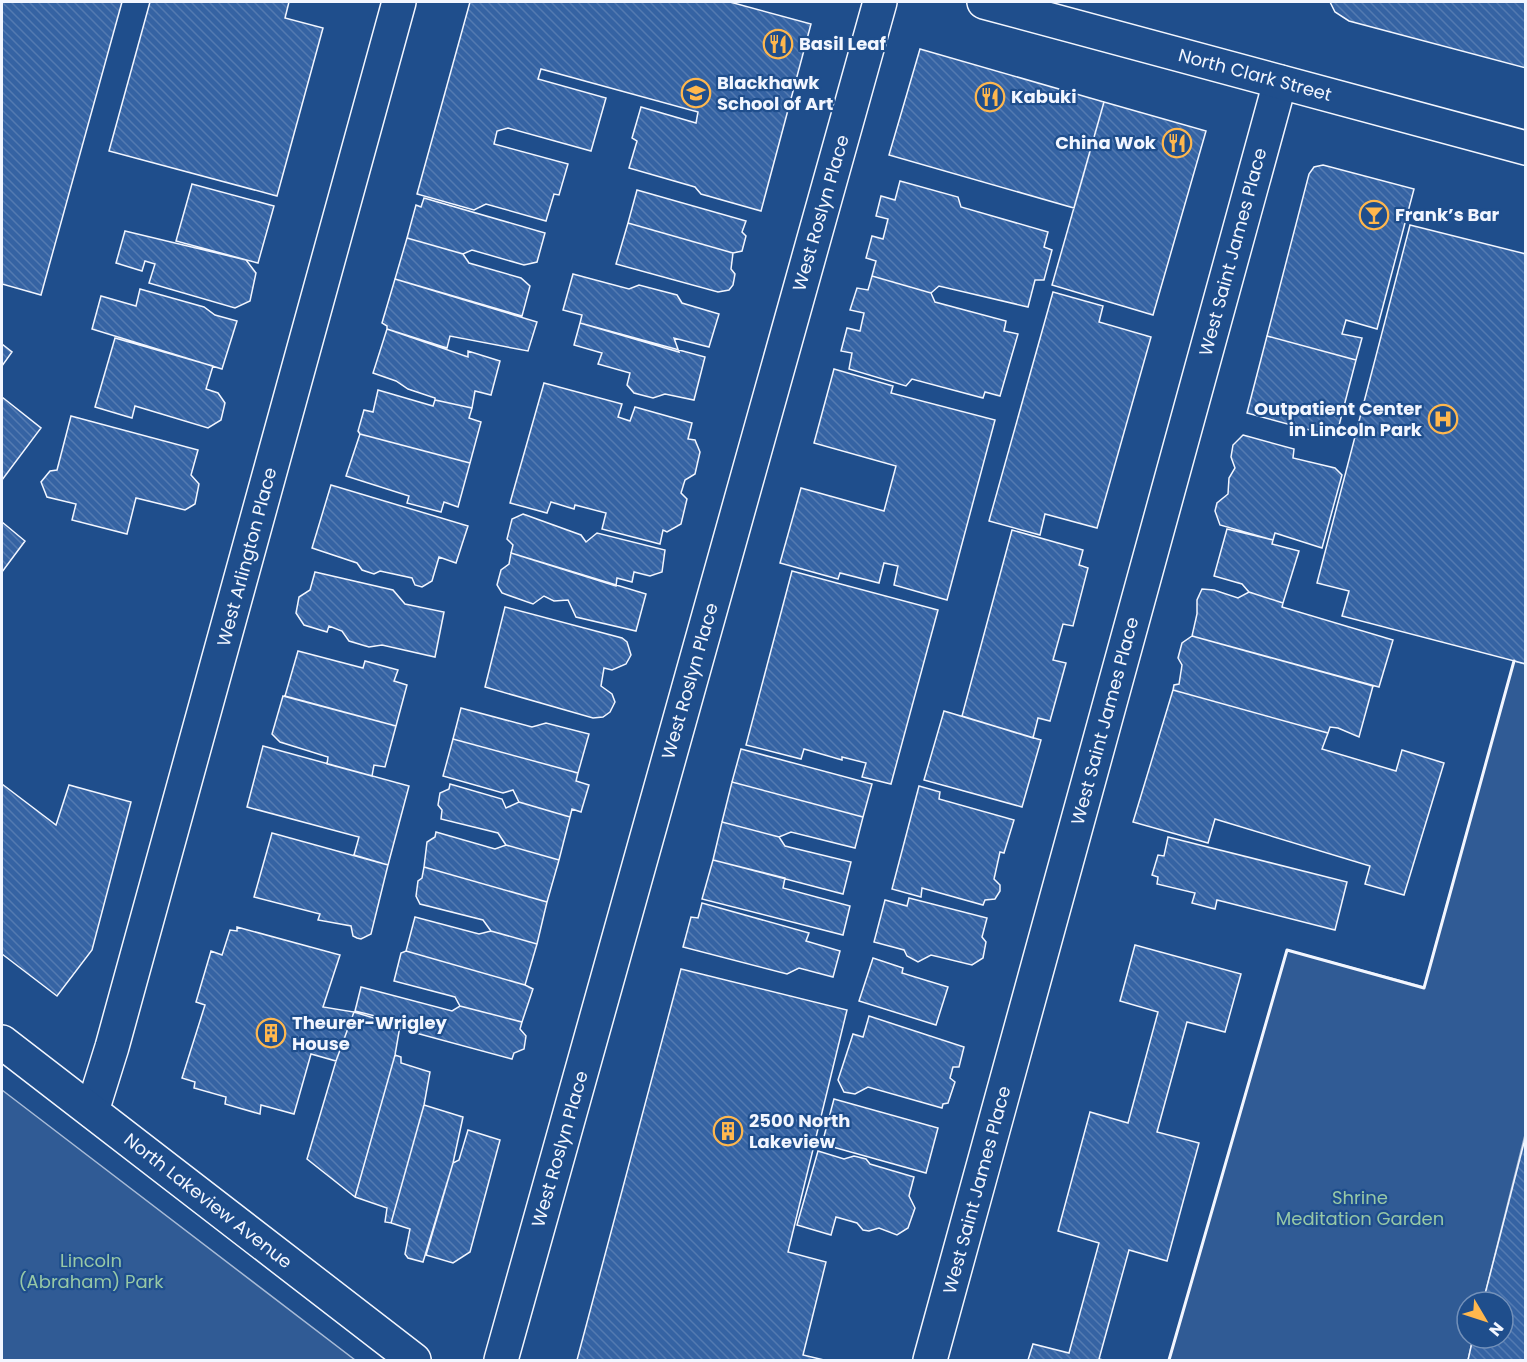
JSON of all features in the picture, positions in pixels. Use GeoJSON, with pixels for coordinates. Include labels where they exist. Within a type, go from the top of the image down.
{"type":"FeatureCollection","features":[{"type":"Feature","properties":{"kind":"street","name":"West Arlington Place"},"geometry":{"type":"LineString","coordinates":[[92,1111],[112,1047],[399,2]]}},
{"type":"Feature","properties":{"kind":"street","name":"West Roslyn Place"},"geometry":{"type":"LineString","coordinates":[[501,1360],[880,2]]}},
{"type":"Feature","properties":{"kind":"street","name":"North Clark Street"},"geometry":{"type":"LineString","coordinates":[[984,2],[1526,148]]}},
{"type":"Feature","properties":{"kind":"street","name":"West Saint James Place"},"geometry":{"type":"LineString","coordinates":[[930,1360],[1280,82]]}},
{"type":"Feature","properties":{"kind":"street","name":"North Lakeview Avenue"},"geometry":{"type":"LineString","coordinates":[[2,1042],[414,1360]]}},
{"type":"Feature","properties":{"kind":"green space","name":"Shrine Meditation Garden"},"geometry":{"type":"Polygon","coordinates":[[[1514,661],[1525,664],[1525,1135],[1486,1290],[1455,1290],[1455,1350],[1470,1350],[1468,1360],[1169,1360],[1287,950],[1424,987],[1514,661]]]}},
{"type":"Feature","properties":{"kind":"green space","name":"Lincoln (Abraham) Park"},"geometry":{"type":"Polygon","coordinates":[[[2,1090],[355,1360],[2,1360],[2,1090]]]}},
{"type":"Feature","properties":{"kind":"building"},"geometry":{"type":"Polygon","coordinates":[[[2,2],[122,2],[41,295],[2,284],[2,2]]]}},
{"type":"Feature","properties":{"kind":"building"},"geometry":{"type":"Polygon","coordinates":[[[150,2],[289,2],[285,18],[323,28],[277,196],[109,151],[150,2]]]}},
{"type":"Feature","properties":{"kind":"building"},"geometry":{"type":"Polygon","coordinates":[[[470,2],[730,2],[811,24],[761,211],[701,194],[695,187],[629,168],[637,141],[632,138],[641,107],[696,123],[698,112],[541,69],[538,79],[606,98],[591,151],[508,128],[497,131],[494,144],[568,164],[559,195],[554,194],[546,221],[486,204],[474,210],[417,194],[470,2]]]}},
{"type":"Feature","properties":{"kind":"building"},"geometry":{"type":"Polygon","coordinates":[[[1330,2],[1526,2],[1526,68],[1349,21],[1335,12],[1330,2]]]}},
{"type":"Feature","properties":{"kind":"building"},"geometry":{"type":"Polygon","coordinates":[[[920,49],[1104,102],[1074,208],[889,155],[920,49]]]}},
{"type":"Feature","properties":{"kind":"building"},"geometry":{"type":"Polygon","coordinates":[[[1104,102],[1206,131],[1153,315],[1052,285],[1104,102]]]}},
{"type":"Feature","properties":{"kind":"building"},"geometry":{"type":"Polygon","coordinates":[[[1323,165],[1414,189],[1377,329],[1346,320],[1342,334],[1362,338],[1356,360],[1267,336],[1309,174],[1314,167],[1323,165]]]}},
{"type":"Feature","properties":{"kind":"building"},"geometry":{"type":"Polygon","coordinates":[[[900,181],[958,197],[961,207],[1048,232],[1044,247],[1052,250],[1044,280],[1035,280],[1028,307],[939,286],[931,293],[872,276],[876,261],[866,258],[872,236],[883,239],[888,219],[876,216],[881,196],[895,200],[900,181]]]}},
{"type":"Feature","properties":{"kind":"building"},"geometry":{"type":"Polygon","coordinates":[[[192,184],[274,206],[258,263],[176,241],[192,184]]]}},
{"type":"Feature","properties":{"kind":"building"},"geometry":{"type":"Polygon","coordinates":[[[637,190],[746,221],[742,232],[746,236],[742,251],[733,253],[628,223],[637,190]]]}},
{"type":"Feature","properties":{"kind":"building"},"geometry":{"type":"Polygon","coordinates":[[[424,198],[545,233],[537,262],[524,265],[472,250],[463,254],[407,238],[416,205],[421,207],[424,198]]]}},
{"type":"Feature","properties":{"kind":"building"},"geometry":{"type":"Polygon","coordinates":[[[628,223],[733,253],[731,269],[735,274],[733,285],[729,290],[718,292],[616,264],[628,223]]]}},
{"type":"Feature","properties":{"kind":"building","name":"Outpatient Center in Lincoln Park"},"geometry":{"type":"Polygon","coordinates":[[[1410,225],[1526,254],[1526,664],[1342,616],[1349,591],[1317,583],[1410,225]]]}},
{"type":"Feature","properties":{"kind":"building"},"geometry":{"type":"Polygon","coordinates":[[[125,231],[246,260],[256,273],[250,301],[235,308],[149,283],[155,264],[145,261],[142,271],[116,263],[125,231]]]}},
{"type":"Feature","properties":{"kind":"building"},"geometry":{"type":"Polygon","coordinates":[[[407,238],[463,254],[469,263],[521,278],[530,286],[522,316],[395,279],[407,238]]]}},
{"type":"Feature","properties":{"kind":"building"},"geometry":{"type":"Polygon","coordinates":[[[573,274],[629,289],[639,285],[677,295],[682,303],[719,314],[709,347],[674,338],[679,352],[580,323],[582,315],[563,310],[573,274]]]}},
{"type":"Feature","properties":{"kind":"building"},"geometry":{"type":"Polygon","coordinates":[[[872,276],[931,293],[935,302],[1006,321],[1004,331],[1018,334],[1000,396],[985,392],[983,398],[912,379],[906,386],[849,369],[852,353],[841,351],[847,328],[860,331],[864,313],[850,310],[857,288],[868,290],[872,276]]]}},
{"type":"Feature","properties":{"kind":"building"},"geometry":{"type":"Polygon","coordinates":[[[395,279],[537,322],[528,351],[450,336],[447,348],[387,329],[387,326],[382,323],[395,279]]]}},
{"type":"Feature","properties":{"kind":"building"},"geometry":{"type":"Polygon","coordinates":[[[140,289],[204,307],[215,315],[237,321],[222,369],[92,329],[101,296],[136,306],[140,289]]]}},
{"type":"Feature","properties":{"kind":"building"},"geometry":{"type":"Polygon","coordinates":[[[1053,292],[1103,306],[1099,322],[1151,337],[1097,528],[1045,514],[1040,535],[989,521],[1053,292]]]}},
{"type":"Feature","properties":{"kind":"building"},"geometry":{"type":"Polygon","coordinates":[[[580,323],[705,357],[694,400],[665,394],[653,398],[634,393],[627,385],[630,373],[598,364],[602,353],[574,345],[580,323]]]}},
{"type":"Feature","properties":{"kind":"building"},"geometry":{"type":"Polygon","coordinates":[[[387,329],[468,357],[468,351],[500,361],[491,395],[475,391],[472,408],[435,400],[435,398],[408,389],[396,381],[373,373],[387,329]]]}},
{"type":"Feature","properties":{"kind":"building"},"geometry":{"type":"Polygon","coordinates":[[[1267,336],[1356,360],[1336,437],[1247,413],[1267,336]]]}},
{"type":"Feature","properties":{"kind":"building"},"geometry":{"type":"Polygon","coordinates":[[[115,338],[213,366],[206,389],[218,393],[225,403],[221,420],[208,428],[135,406],[132,418],[95,407],[115,338]]]}},
{"type":"Feature","properties":{"kind":"building"},"geometry":{"type":"Polygon","coordinates":[[[2,344],[12,352],[2,366],[2,344]]]}},
{"type":"Feature","properties":{"kind":"building"},"geometry":{"type":"Polygon","coordinates":[[[834,369],[893,386],[891,393],[995,420],[947,600],[894,585],[898,566],[884,563],[879,583],[840,573],[838,579],[780,563],[801,488],[884,511],[896,466],[814,443],[834,369]]]}},
{"type":"Feature","properties":{"kind":"building"},"geometry":{"type":"Polygon","coordinates":[[[544,383],[622,404],[618,417],[630,421],[635,407],[692,423],[688,439],[695,440],[700,452],[695,474],[685,480],[681,493],[687,499],[681,524],[667,532],[663,530],[660,544],[602,529],[606,513],[575,505],[574,509],[551,502],[547,513],[510,503],[544,383]]]}},
{"type":"Feature","properties":{"kind":"building"},"geometry":{"type":"Polygon","coordinates":[[[378,390],[433,406],[435,400],[472,408],[469,418],[481,422],[470,463],[360,434],[358,431],[364,410],[373,412],[378,390]]]}},
{"type":"Feature","properties":{"kind":"building"},"geometry":{"type":"Polygon","coordinates":[[[2,397],[41,428],[2,480],[2,397]]]}},
{"type":"Feature","properties":{"kind":"building"},"geometry":{"type":"Polygon","coordinates":[[[71,416],[198,450],[191,475],[199,484],[195,504],[185,510],[136,498],[127,534],[72,520],[76,504],[47,497],[41,482],[50,471],[57,470],[71,416]]]}},
{"type":"Feature","properties":{"kind":"building"},"geometry":{"type":"Polygon","coordinates":[[[360,434],[470,463],[458,507],[444,502],[441,512],[407,503],[409,496],[346,476],[360,434]]]}},
{"type":"Feature","properties":{"kind":"building"},"geometry":{"type":"Polygon","coordinates":[[[1243,435],[1294,449],[1293,458],[1335,468],[1342,475],[1322,548],[1275,533],[1273,540],[1220,525],[1215,511],[1217,503],[1228,494],[1229,478],[1235,468],[1231,457],[1233,445],[1243,435]]]}},
{"type":"Feature","properties":{"kind":"building"},"geometry":{"type":"Polygon","coordinates":[[[331,485],[468,526],[456,563],[439,557],[432,581],[422,587],[415,585],[412,578],[380,571],[374,574],[362,570],[357,563],[312,548],[331,485]]]}},
{"type":"Feature","properties":{"kind":"building"},"geometry":{"type":"Polygon","coordinates":[[[523,514],[581,535],[586,542],[597,533],[665,550],[662,572],[650,576],[634,572],[632,582],[617,578],[616,586],[511,553],[513,545],[507,539],[512,519],[523,514]]]}},
{"type":"Feature","properties":{"kind":"building"},"geometry":{"type":"Polygon","coordinates":[[[2,522],[25,541],[2,572],[2,522]]]}},
{"type":"Feature","properties":{"kind":"building"},"geometry":{"type":"Polygon","coordinates":[[[1227,529],[1273,540],[1272,544],[1299,551],[1283,603],[1249,592],[1242,584],[1214,576],[1227,529]]]}},
{"type":"Feature","properties":{"kind":"building"},"geometry":{"type":"Polygon","coordinates":[[[1012,530],[1083,550],[1079,565],[1088,568],[1073,626],[1063,624],[1053,660],[1066,663],[1050,721],[1038,718],[1033,738],[962,716],[1012,530]]]}},
{"type":"Feature","properties":{"kind":"building"},"geometry":{"type":"Polygon","coordinates":[[[511,553],[646,594],[636,631],[576,617],[568,600],[554,601],[544,596],[533,604],[502,593],[497,585],[501,570],[509,564],[511,553]]]}},
{"type":"Feature","properties":{"kind":"building"},"geometry":{"type":"Polygon","coordinates":[[[792,571],[938,610],[891,784],[862,777],[866,763],[842,757],[842,760],[804,749],[801,759],[746,745],[792,571]]]}},
{"type":"Feature","properties":{"kind":"building"},"geometry":{"type":"Polygon","coordinates":[[[315,572],[393,590],[405,604],[444,612],[435,657],[382,645],[369,647],[349,641],[342,631],[329,626],[327,632],[304,625],[296,613],[299,597],[310,590],[315,572]]]}},
{"type":"Feature","properties":{"kind":"building"},"geometry":{"type":"Polygon","coordinates":[[[1202,589],[1214,590],[1238,598],[1249,592],[1283,603],[1282,607],[1393,640],[1379,687],[1192,636],[1197,614],[1197,600],[1202,589]]]}},
{"type":"Feature","properties":{"kind":"building"},"geometry":{"type":"Polygon","coordinates":[[[505,607],[622,638],[627,642],[631,655],[626,664],[612,670],[604,668],[601,686],[612,694],[615,702],[610,712],[603,717],[593,718],[485,687],[505,607]]]}},
{"type":"Feature","properties":{"kind":"building"},"geometry":{"type":"Polygon","coordinates":[[[1192,636],[1373,686],[1359,737],[1338,728],[1330,727],[1328,733],[1173,690],[1174,685],[1179,684],[1182,665],[1178,658],[1182,643],[1192,636]]]}},
{"type":"Feature","properties":{"kind":"building"},"geometry":{"type":"Polygon","coordinates":[[[298,651],[363,668],[365,661],[398,670],[394,681],[407,685],[396,726],[285,696],[298,651]]]}},
{"type":"Feature","properties":{"kind":"building"},"geometry":{"type":"Polygon","coordinates":[[[1173,690],[1328,733],[1322,749],[1396,771],[1402,750],[1444,763],[1404,895],[1365,884],[1370,866],[1215,819],[1208,843],[1133,822],[1173,690]]]}},
{"type":"Feature","properties":{"kind":"building"},"geometry":{"type":"Polygon","coordinates":[[[283,696],[396,726],[385,767],[374,765],[372,776],[327,764],[328,757],[280,742],[272,734],[283,696]]]}},
{"type":"Feature","properties":{"kind":"building"},"geometry":{"type":"Polygon","coordinates":[[[461,708],[532,727],[546,723],[589,734],[578,773],[453,739],[461,708]]]}},
{"type":"Feature","properties":{"kind":"building"},"geometry":{"type":"Polygon","coordinates":[[[944,711],[1041,740],[1022,807],[924,780],[944,711]]]}},
{"type":"Feature","properties":{"kind":"building"},"geometry":{"type":"Polygon","coordinates":[[[453,739],[578,773],[576,781],[589,785],[581,812],[572,809],[570,817],[519,802],[513,790],[503,793],[443,776],[453,739]]]}},
{"type":"Feature","properties":{"kind":"building"},"geometry":{"type":"Polygon","coordinates":[[[263,746],[409,786],[388,865],[354,855],[359,837],[247,807],[263,746]]]}},
{"type":"Feature","properties":{"kind":"building"},"geometry":{"type":"Polygon","coordinates":[[[741,749],[872,784],[863,817],[732,782],[741,749]]]}},
{"type":"Feature","properties":{"kind":"building"},"geometry":{"type":"Polygon","coordinates":[[[732,782],[863,817],[855,848],[791,832],[779,837],[722,822],[732,782]]]}},
{"type":"Feature","properties":{"kind":"building"},"geometry":{"type":"Polygon","coordinates":[[[2,784],[56,825],[69,785],[131,802],[92,950],[57,996],[2,954],[2,784]]]}},
{"type":"Feature","properties":{"kind":"building"},"geometry":{"type":"Polygon","coordinates":[[[450,784],[502,799],[506,808],[519,802],[570,817],[559,860],[506,845],[498,833],[441,819],[442,810],[438,805],[440,793],[449,789],[450,784]]]}},
{"type":"Feature","properties":{"kind":"building"},"geometry":{"type":"Polygon","coordinates":[[[919,786],[940,792],[939,799],[1014,820],[1004,853],[1000,852],[994,879],[1000,885],[1000,891],[995,899],[985,900],[983,905],[922,888],[921,897],[892,889],[919,786]]]}},
{"type":"Feature","properties":{"kind":"building"},"geometry":{"type":"Polygon","coordinates":[[[722,822],[779,837],[785,846],[851,862],[843,894],[713,860],[722,822]]]}},
{"type":"Feature","properties":{"kind":"building"},"geometry":{"type":"Polygon","coordinates":[[[436,832],[495,849],[506,845],[559,860],[547,902],[424,867],[427,842],[435,837],[436,832]]]}},
{"type":"Feature","properties":{"kind":"building"},"geometry":{"type":"Polygon","coordinates":[[[272,833],[388,865],[371,934],[361,939],[357,938],[353,936],[351,926],[318,920],[320,914],[254,897],[272,833]]]}},
{"type":"Feature","properties":{"kind":"building"},"geometry":{"type":"Polygon","coordinates":[[[1168,837],[1347,882],[1335,930],[1217,900],[1215,909],[1192,903],[1195,893],[1157,884],[1158,877],[1152,875],[1158,855],[1164,856],[1168,837]]]}},
{"type":"Feature","properties":{"kind":"building"},"geometry":{"type":"Polygon","coordinates":[[[713,860],[785,878],[783,888],[850,906],[843,935],[702,899],[713,860]]]}},
{"type":"Feature","properties":{"kind":"building"},"geometry":{"type":"Polygon","coordinates":[[[424,867],[547,902],[537,944],[491,931],[483,920],[420,904],[416,896],[418,881],[422,878],[424,867]]]}},
{"type":"Feature","properties":{"kind":"building"},"geometry":{"type":"Polygon","coordinates":[[[909,898],[987,918],[982,937],[986,942],[983,958],[972,965],[931,955],[918,962],[907,956],[904,950],[874,942],[885,900],[907,906],[909,898]]]}},
{"type":"Feature","properties":{"kind":"building"},"geometry":{"type":"Polygon","coordinates":[[[702,903],[809,933],[806,941],[840,951],[833,977],[799,968],[787,974],[683,947],[691,917],[698,918],[702,903]]]}},
{"type":"Feature","properties":{"kind":"building"},"geometry":{"type":"Polygon","coordinates":[[[415,917],[479,934],[491,931],[537,944],[525,985],[406,951],[415,917]]]}},
{"type":"Feature","properties":{"kind":"building","name":"Theurer-Wrigley House"},"geometry":{"type":"Polygon","coordinates":[[[237,927],[340,955],[323,1007],[354,1012],[336,1061],[311,1054],[294,1114],[261,1105],[260,1114],[225,1104],[226,1097],[194,1088],[195,1082],[182,1078],[205,1005],[196,1002],[211,951],[222,955],[230,930],[237,931],[237,927]]]}},
{"type":"Feature","properties":{"kind":"building"},"geometry":{"type":"Polygon","coordinates":[[[1135,945],[1241,974],[1225,1032],[1187,1022],[1157,1132],[1199,1143],[1167,1261],[1129,1250],[1099,1359],[1103,1360],[1028,1360],[1033,1344],[1069,1353],[1099,1243],[1058,1231],[1090,1112],[1128,1123],[1158,1012],[1120,1001],[1135,945]]]}},
{"type":"Feature","properties":{"kind":"building"},"geometry":{"type":"Polygon","coordinates":[[[406,951],[533,989],[522,1022],[460,1006],[455,997],[394,981],[401,953],[406,951]]]}},
{"type":"Feature","properties":{"kind":"building"},"geometry":{"type":"Polygon","coordinates":[[[873,958],[903,968],[902,973],[948,987],[936,1025],[859,1001],[873,958]]]}},
{"type":"Feature","properties":{"kind":"building","name":"2500 North Lakeview"},"geometry":{"type":"Polygon","coordinates":[[[681,969],[847,1010],[788,1252],[826,1262],[803,1355],[824,1360],[577,1360],[681,969]]]}},
{"type":"Feature","properties":{"kind":"building"},"geometry":{"type":"Polygon","coordinates":[[[361,987],[452,1011],[460,1006],[522,1022],[520,1029],[526,1036],[524,1049],[514,1053],[512,1059],[401,1029],[403,1023],[355,1011],[361,987]]]}},
{"type":"Feature","properties":{"kind":"building"},"geometry":{"type":"Polygon","coordinates":[[[354,1012],[400,1026],[395,1055],[355,1197],[307,1159],[336,1061],[354,1012]]]}},
{"type":"Feature","properties":{"kind":"building"},"geometry":{"type":"Polygon","coordinates":[[[869,1016],[964,1047],[959,1067],[953,1067],[950,1078],[955,1082],[948,1103],[943,1104],[942,1108],[868,1087],[855,1094],[844,1092],[838,1080],[853,1034],[863,1037],[869,1016]]]}},
{"type":"Feature","properties":{"kind":"building"},"geometry":{"type":"Polygon","coordinates":[[[395,1055],[401,1057],[401,1063],[430,1072],[424,1105],[391,1223],[385,1222],[387,1208],[355,1197],[395,1055]]]}},
{"type":"Feature","properties":{"kind":"building"},"geometry":{"type":"Polygon","coordinates":[[[834,1099],[938,1128],[926,1173],[822,1144],[834,1099]]]}},
{"type":"Feature","properties":{"kind":"building"},"geometry":{"type":"Polygon","coordinates":[[[424,1105],[463,1117],[453,1163],[423,1262],[408,1258],[405,1254],[410,1229],[391,1223],[424,1105]]]}},
{"type":"Feature","properties":{"kind":"building"},"geometry":{"type":"Polygon","coordinates":[[[468,1130],[500,1140],[470,1252],[453,1263],[426,1255],[453,1163],[459,1160],[468,1130]]]}},
{"type":"Feature","properties":{"kind":"building"},"geometry":{"type":"Polygon","coordinates":[[[1526,1135],[1526,1360],[1468,1360],[1470,1350],[1515,1350],[1515,1290],[1486,1290],[1526,1135]]]}},
{"type":"Feature","properties":{"kind":"building"},"geometry":{"type":"Polygon","coordinates":[[[818,1151],[844,1159],[854,1156],[866,1159],[870,1164],[914,1177],[909,1196],[915,1208],[908,1228],[897,1235],[879,1228],[869,1231],[863,1230],[857,1223],[836,1217],[831,1235],[797,1225],[818,1151]]]}},
{"type":"Feature","properties":{"kind":"wall"},"geometry":{"type":"LineString","coordinates":[[1169,1360],[1287,950],[1424,988],[1514,661]]}},
{"type":"Feature","properties":{"kind":"place","name":"Basil Leaf"},"geometry":{"type":"Point","coordinates":[778,44]}},
{"type":"Feature","properties":{"kind":"place","name":"Blackhawk School of Art"},"geometry":{"type":"Point","coordinates":[696,93]}},
{"type":"Feature","properties":{"kind":"place","name":"Kabuki"},"geometry":{"type":"Point","coordinates":[990,97]}},
{"type":"Feature","properties":{"kind":"place","name":"China Wok"},"geometry":{"type":"Point","coordinates":[1177,143]}},
{"type":"Feature","properties":{"kind":"place","name":"Frank’s Bar"},"geometry":{"type":"Point","coordinates":[1374,215]}},
{"type":"Feature","properties":{"kind":"place","name":"Outpatient Center in Lincoln Park"},"geometry":{"type":"Point","coordinates":[1443,419]}},
{"type":"Feature","properties":{"kind":"place","name":"Theurer-Wrigley House"},"geometry":{"type":"Point","coordinates":[271,1033]}},
{"type":"Feature","properties":{"kind":"place","name":"2500 North Lakeview"},"geometry":{"type":"Point","coordinates":[728,1131]}}]}
